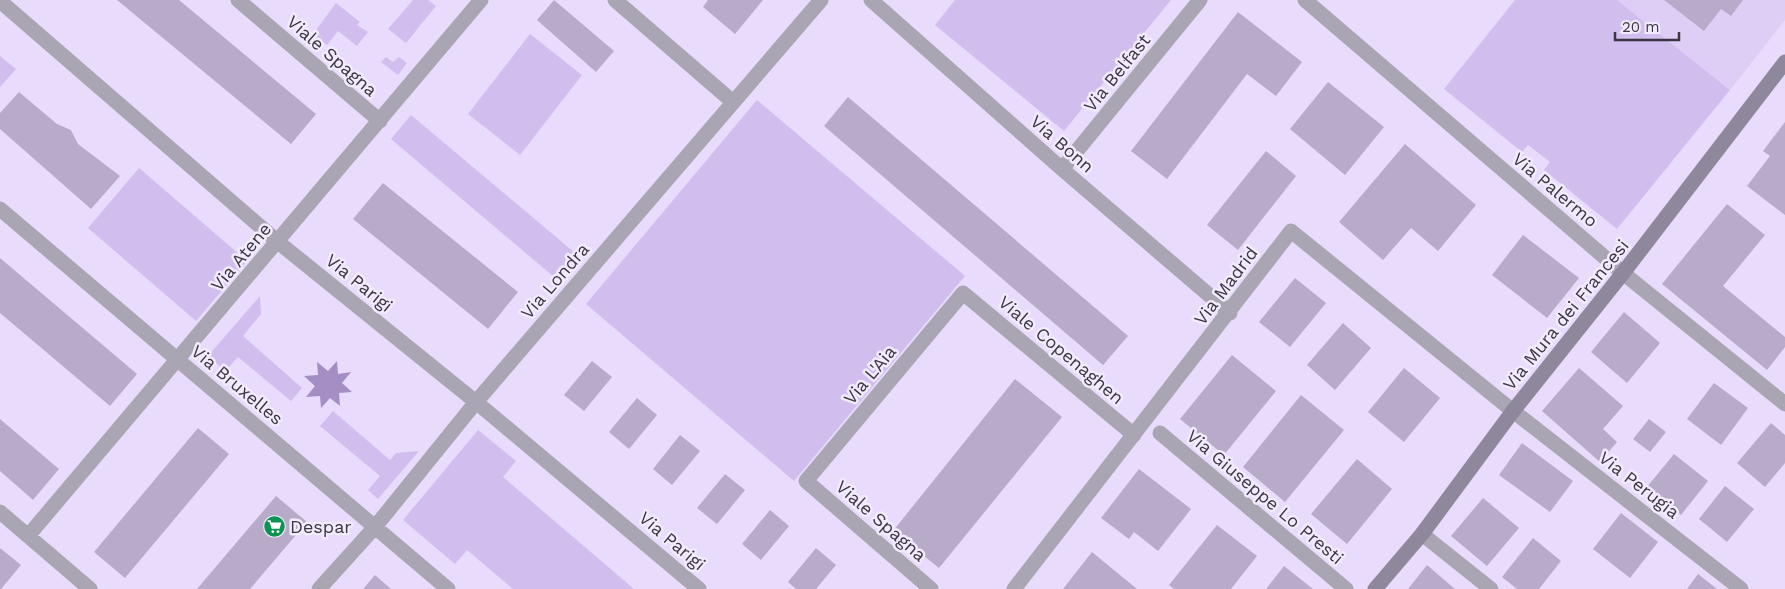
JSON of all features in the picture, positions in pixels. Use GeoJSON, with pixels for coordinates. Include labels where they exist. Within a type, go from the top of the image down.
{"type":"FeatureCollection","features":[{"type":"Feature","properties":{"kind":"street","name":"Viale Spagna"},"geometry":{"type":"LineString","coordinates":[[238,0],[380,121]]}},
{"type":"Feature","properties":{"kind":"street","name":"Via Atene"},"geometry":{"type":"LineString","coordinates":[[28,536],[481,0]]}},
{"type":"Feature","properties":{"kind":"street"},"geometry":{"type":"LineString","coordinates":[[615,0],[733,102]]}},
{"type":"Feature","properties":{"kind":"street","name":"Via Londra"},"geometry":{"type":"LineString","coordinates":[[319,589],[375,527],[476,402],[821,0]]}},
{"type":"Feature","properties":{"kind":"street","name":"Via Bonn"},"geometry":{"type":"LineString","coordinates":[[871,0],[1062,169],[1230,313]]}},
{"type":"Feature","properties":{"kind":"street","name":"Via Belfast"},"geometry":{"type":"LineString","coordinates":[[1062,169],[1200,0]]}},
{"type":"Feature","properties":{"kind":"street","name":"Via Palermo"},"geometry":{"type":"LineString","coordinates":[[1304,0],[1409,92],[1624,273],[1785,404]]}},
{"type":"Feature","properties":{"kind":"street","name":"Via Parigi"},"geometry":{"type":"LineString","coordinates":[[0,1],[278,242],[476,402],[699,589]]}},
{"type":"Feature","properties":{"kind":"street","name":"Via Mura dei Francesi"},"geometry":{"type":"LineString","coordinates":[[1375,589],[1422,534],[1514,411],[1624,273],[1785,62]]}},
{"type":"Feature","properties":{"kind":"street","name":"Via Bruxelles"},"geometry":{"type":"LineString","coordinates":[[0,209],[448,589]]}},
{"type":"Feature","properties":{"kind":"street","name":"Via Madrid"},"geometry":{"type":"LineString","coordinates":[[1014,589],[1230,313],[1291,231],[1514,411]]}},
{"type":"Feature","properties":{"kind":"street","name":"Viale Copenaghen"},"geometry":{"type":"LineString","coordinates":[[963,293],[1134,435]]}},
{"type":"Feature","properties":{"kind":"street","name":"Via L'Aia"},"geometry":{"type":"LineString","coordinates":[[806,481],[963,293]]}},
{"type":"Feature","properties":{"kind":"street","name":"Via Perugia"},"geometry":{"type":"LineString","coordinates":[[1514,411],[1741,589]]}},
{"type":"Feature","properties":{"kind":"street","name":"Via Giuseppe Lo Presti"},"geometry":{"type":"LineString","coordinates":[[1160,433],[1346,589]]}},
{"type":"Feature","properties":{"kind":"street","name":"Viale Spagna"},"geometry":{"type":"LineString","coordinates":[[806,481],[931,589]]}},
{"type":"Feature","properties":{"kind":"street"},"geometry":{"type":"LineString","coordinates":[[0,512],[90,589]]}},
{"type":"Feature","properties":{"kind":"street"},"geometry":{"type":"LineString","coordinates":[[1422,534],[1491,589]]}},
{"type":"Feature","properties":{"kind":"shaded area"},"geometry":{"type":"Polygon","coordinates":[[[413,0],[428,0],[436,6],[406,43],[388,29],[413,0]]]}},
{"type":"Feature","properties":{"kind":"shaded area"},"geometry":{"type":"Polygon","coordinates":[[[955,0],[1171,0],[1064,131],[935,25],[955,0]]]}},
{"type":"Feature","properties":{"kind":"shaded area"},"geometry":{"type":"Polygon","coordinates":[[[1515,0],[1617,0],[1730,90],[1617,229],[1544,170],[1550,162],[1528,145],[1522,152],[1444,89],[1515,0]]]}},
{"type":"Feature","properties":{"kind":"shaded area"},"geometry":{"type":"Polygon","coordinates":[[[1617,0],[1785,0],[1785,20],[1730,90],[1617,0]]]}},
{"type":"Feature","properties":{"kind":"shaded area"},"geometry":{"type":"Polygon","coordinates":[[[336,3],[360,22],[357,25],[368,32],[357,46],[338,31],[327,45],[313,34],[336,3]]]}},
{"type":"Feature","properties":{"kind":"shaded area"},"geometry":{"type":"Polygon","coordinates":[[[530,34],[582,75],[520,155],[468,114],[530,34]]]}},
{"type":"Feature","properties":{"kind":"shaded area"},"geometry":{"type":"Polygon","coordinates":[[[0,56],[16,69],[0,87],[0,56]]]}},
{"type":"Feature","properties":{"kind":"shaded area"},"geometry":{"type":"Polygon","coordinates":[[[386,57],[393,62],[399,57],[407,63],[398,75],[381,62],[386,57]]]}},
{"type":"Feature","properties":{"kind":"shaded area"},"geometry":{"type":"Polygon","coordinates":[[[757,100],[965,276],[794,481],[586,304],[757,100]]]}},
{"type":"Feature","properties":{"kind":"shaded area"},"geometry":{"type":"Polygon","coordinates":[[[411,115],[581,258],[560,282],[391,139],[411,115]]]}},
{"type":"Feature","properties":{"kind":"shaded area"},"geometry":{"type":"Polygon","coordinates":[[[139,168],[247,261],[196,321],[88,228],[139,168]]]}},
{"type":"Feature","properties":{"kind":"shaded area"},"geometry":{"type":"Polygon","coordinates":[[[260,296],[261,314],[243,336],[302,388],[291,401],[238,357],[225,371],[208,356],[260,296]]]}},
{"type":"Feature","properties":{"kind":"shaded area"},"geometry":{"type":"Polygon","coordinates":[[[337,361],[338,374],[351,372],[342,383],[352,392],[339,393],[340,406],[330,398],[321,408],[320,396],[306,397],[315,386],[304,376],[318,375],[317,362],[328,371],[337,361]]]}},
{"type":"Feature","properties":{"kind":"shaded area"},"geometry":{"type":"Polygon","coordinates":[[[333,411],[390,460],[396,453],[419,451],[378,499],[368,490],[380,476],[320,426],[333,411]]]}},
{"type":"Feature","properties":{"kind":"shaded area"},"geometry":{"type":"Polygon","coordinates":[[[478,430],[516,461],[503,477],[634,589],[513,589],[467,550],[455,564],[403,520],[478,430]]]}},
{"type":"Feature","properties":{"kind":"building"},"geometry":{"type":"Polygon","coordinates":[[[117,0],[179,0],[316,114],[291,144],[117,0]]]}},
{"type":"Feature","properties":{"kind":"building"},"geometry":{"type":"Polygon","coordinates":[[[554,0],[614,51],[596,72],[537,20],[554,0]]]}},
{"type":"Feature","properties":{"kind":"building"},"geometry":{"type":"Polygon","coordinates":[[[708,0],[763,0],[735,34],[703,7],[708,0]]]}},
{"type":"Feature","properties":{"kind":"building"},"geometry":{"type":"Polygon","coordinates":[[[1664,0],[1743,0],[1731,16],[1721,9],[1704,31],[1664,0]]]}},
{"type":"Feature","properties":{"kind":"building"},"geometry":{"type":"Polygon","coordinates":[[[1238,12],[1302,62],[1276,96],[1247,74],[1167,179],[1131,151],[1238,12]]]}},
{"type":"Feature","properties":{"kind":"building"},"geometry":{"type":"Polygon","coordinates":[[[1328,82],[1384,127],[1345,175],[1290,129],[1328,82]]]}},
{"type":"Feature","properties":{"kind":"building"},"geometry":{"type":"Polygon","coordinates":[[[19,92],[57,124],[71,130],[78,144],[120,176],[91,209],[0,129],[0,113],[19,92]]]}},
{"type":"Feature","properties":{"kind":"building"},"geometry":{"type":"Polygon","coordinates":[[[848,97],[1128,336],[1103,365],[824,126],[848,97]]]}},
{"type":"Feature","properties":{"kind":"building"},"geometry":{"type":"Polygon","coordinates":[[[1785,122],[1785,215],[1747,186],[1770,156],[1763,151],[1785,122]]]}},
{"type":"Feature","properties":{"kind":"building"},"geometry":{"type":"Polygon","coordinates":[[[1405,144],[1476,205],[1438,251],[1411,228],[1383,260],[1339,222],[1405,144]]]}},
{"type":"Feature","properties":{"kind":"building"},"geometry":{"type":"Polygon","coordinates":[[[1266,151],[1296,176],[1238,250],[1207,225],[1266,151]]]}},
{"type":"Feature","properties":{"kind":"building"},"geometry":{"type":"Polygon","coordinates":[[[383,183],[518,292],[488,329],[353,219],[383,183]]]}},
{"type":"Feature","properties":{"kind":"building"},"geometry":{"type":"Polygon","coordinates":[[[1727,204],[1765,235],[1723,286],[1785,337],[1785,347],[1767,370],[1662,284],[1727,204]]]}},
{"type":"Feature","properties":{"kind":"building"},"geometry":{"type":"Polygon","coordinates":[[[1523,235],[1579,278],[1547,318],[1492,275],[1523,235]]]}},
{"type":"Feature","properties":{"kind":"building"},"geometry":{"type":"Polygon","coordinates":[[[0,258],[137,374],[110,406],[0,313],[0,258]]]}},
{"type":"Feature","properties":{"kind":"building"},"geometry":{"type":"Polygon","coordinates":[[[1295,278],[1326,303],[1290,347],[1259,322],[1295,278]]]}},
{"type":"Feature","properties":{"kind":"building"},"geometry":{"type":"Polygon","coordinates":[[[1624,312],[1660,343],[1627,383],[1591,352],[1624,312]]]}},
{"type":"Feature","properties":{"kind":"building"},"geometry":{"type":"Polygon","coordinates":[[[1343,323],[1371,348],[1335,390],[1307,365],[1343,323]]]}},
{"type":"Feature","properties":{"kind":"building"},"geometry":{"type":"Polygon","coordinates":[[[1232,355],[1276,391],[1224,455],[1180,419],[1232,355]]]}},
{"type":"Feature","properties":{"kind":"building"},"geometry":{"type":"Polygon","coordinates":[[[592,361],[612,377],[584,411],[564,395],[592,361]]]}},
{"type":"Feature","properties":{"kind":"building"},"geometry":{"type":"Polygon","coordinates":[[[1404,368],[1440,398],[1404,442],[1368,412],[1404,368]]]}},
{"type":"Feature","properties":{"kind":"building"},"geometry":{"type":"Polygon","coordinates":[[[1579,368],[1623,406],[1603,429],[1617,442],[1600,462],[1542,411],[1579,368]]]}},
{"type":"Feature","properties":{"kind":"building"},"geometry":{"type":"Polygon","coordinates":[[[1015,379],[1062,417],[939,568],[893,531],[1015,379]]]}},
{"type":"Feature","properties":{"kind":"building"},"geometry":{"type":"Polygon","coordinates":[[[1714,383],[1748,408],[1721,445],[1687,419],[1714,383]]]}},
{"type":"Feature","properties":{"kind":"building"},"geometry":{"type":"Polygon","coordinates":[[[1301,395],[1344,430],[1285,502],[1243,467],[1301,395]]]}},
{"type":"Feature","properties":{"kind":"building"},"geometry":{"type":"Polygon","coordinates":[[[637,398],[657,415],[629,449],[609,432],[637,398]]]}},
{"type":"Feature","properties":{"kind":"building"},"geometry":{"type":"Polygon","coordinates":[[[0,419],[59,469],[33,500],[0,471],[0,419]]]}},
{"type":"Feature","properties":{"kind":"building"},"geometry":{"type":"Polygon","coordinates":[[[1649,419],[1666,432],[1650,452],[1633,439],[1649,419]]]}},
{"type":"Feature","properties":{"kind":"building"},"geometry":{"type":"Polygon","coordinates":[[[1771,423],[1785,435],[1785,463],[1765,487],[1737,463],[1771,423]]]}},
{"type":"Feature","properties":{"kind":"building"},"geometry":{"type":"Polygon","coordinates":[[[198,428],[229,454],[125,578],[94,552],[198,428]]]}},
{"type":"Feature","properties":{"kind":"building"},"geometry":{"type":"Polygon","coordinates":[[[680,435],[700,451],[672,485],[653,469],[680,435]]]}},
{"type":"Feature","properties":{"kind":"building"},"geometry":{"type":"Polygon","coordinates":[[[1522,443],[1573,481],[1550,512],[1499,475],[1522,443]]]}},
{"type":"Feature","properties":{"kind":"building"},"geometry":{"type":"Polygon","coordinates":[[[1674,454],[1708,481],[1681,515],[1647,487],[1674,454]]]}},
{"type":"Feature","properties":{"kind":"building"},"geometry":{"type":"Polygon","coordinates":[[[1357,459],[1392,489],[1347,544],[1311,514],[1357,459]]]}},
{"type":"Feature","properties":{"kind":"building"},"geometry":{"type":"Polygon","coordinates":[[[1139,469],[1191,509],[1158,551],[1134,532],[1129,539],[1101,518],[1139,469]]]}},
{"type":"Feature","properties":{"kind":"building"},"geometry":{"type":"Polygon","coordinates":[[[725,474],[745,490],[717,524],[697,508],[725,474]]]}},
{"type":"Feature","properties":{"kind":"building"},"geometry":{"type":"Polygon","coordinates":[[[1725,486],[1754,509],[1727,542],[1699,519],[1725,486]]]}},
{"type":"Feature","properties":{"kind":"building"},"geometry":{"type":"Polygon","coordinates":[[[276,496],[307,522],[250,589],[197,589],[276,496]]]}},
{"type":"Feature","properties":{"kind":"building"},"geometry":{"type":"Polygon","coordinates":[[[1483,498],[1519,528],[1487,566],[1451,536],[1483,498]]]}},
{"type":"Feature","properties":{"kind":"building"},"geometry":{"type":"Polygon","coordinates":[[[770,510],[789,526],[761,560],[742,544],[770,510]]]}},
{"type":"Feature","properties":{"kind":"building"},"geometry":{"type":"Polygon","coordinates":[[[1621,513],[1658,542],[1630,578],[1593,549],[1621,513]]]}},
{"type":"Feature","properties":{"kind":"building"},"geometry":{"type":"Polygon","coordinates":[[[1217,525],[1257,556],[1231,589],[1174,589],[1169,585],[1217,525]]]}},
{"type":"Feature","properties":{"kind":"building"},"geometry":{"type":"Polygon","coordinates":[[[1533,538],[1561,561],[1539,589],[1517,589],[1502,577],[1533,538]]]}},
{"type":"Feature","properties":{"kind":"building"},"geometry":{"type":"Polygon","coordinates":[[[0,548],[21,565],[1,589],[0,589],[0,548]]]}},
{"type":"Feature","properties":{"kind":"building"},"geometry":{"type":"Polygon","coordinates":[[[816,548],[836,565],[816,589],[796,589],[788,582],[816,548]]]}},
{"type":"Feature","properties":{"kind":"building"},"geometry":{"type":"Polygon","coordinates":[[[1092,552],[1137,589],[1063,589],[1092,552]]]}},
{"type":"Feature","properties":{"kind":"building"},"geometry":{"type":"Polygon","coordinates":[[[1427,565],[1455,589],[1408,589],[1427,565]]]}},
{"type":"Feature","properties":{"kind":"building"},"geometry":{"type":"Polygon","coordinates":[[[1284,566],[1313,589],[1266,589],[1284,566]]]}},
{"type":"Feature","properties":{"kind":"building"},"geometry":{"type":"Polygon","coordinates":[[[1698,574],[1717,589],[1687,589],[1698,574]]]}},
{"type":"Feature","properties":{"kind":"building"},"geometry":{"type":"Polygon","coordinates":[[[375,575],[391,589],[363,589],[375,575]]]}},
{"type":"Feature","properties":{"kind":"place","name":"Despar"},"geometry":{"type":"Point","coordinates":[274,527]}}]}
